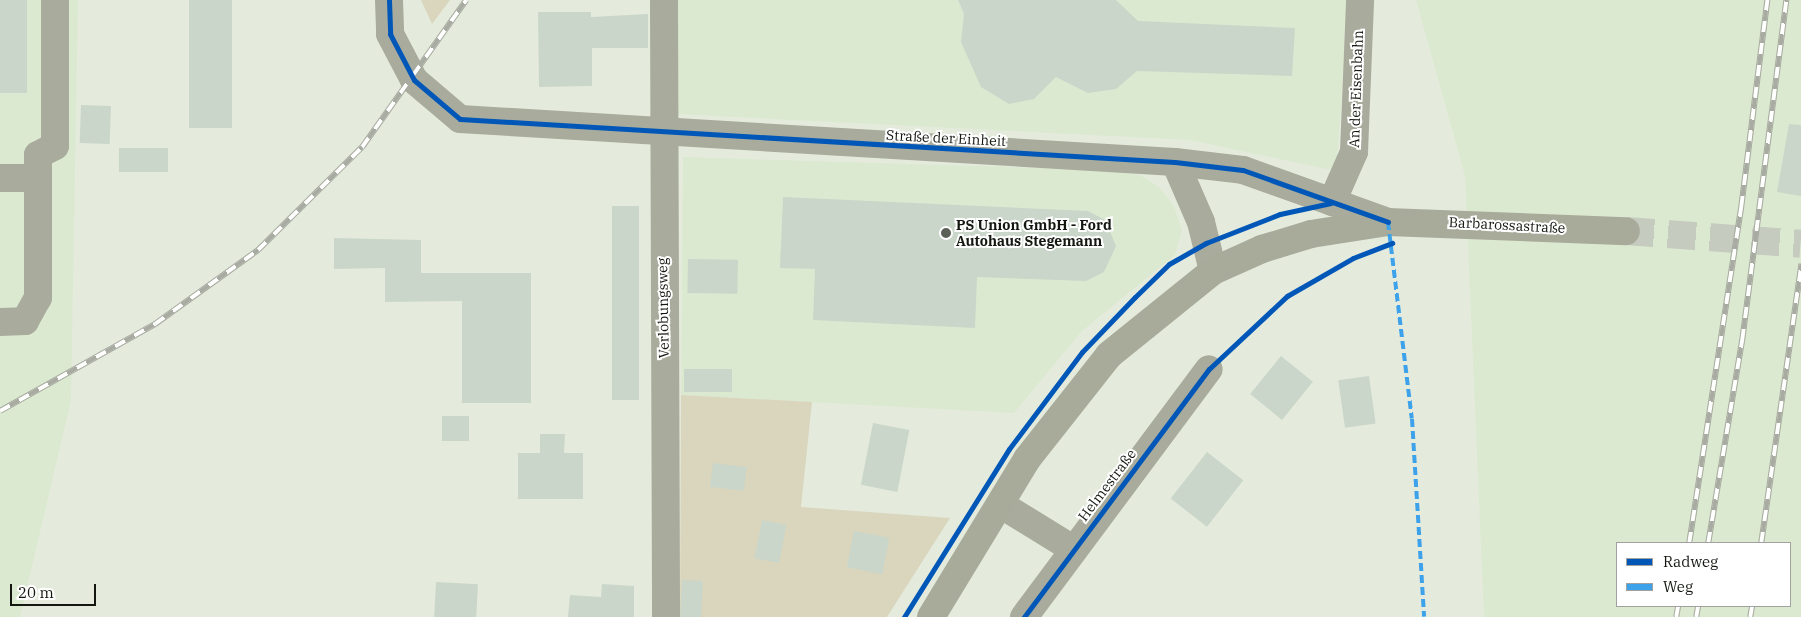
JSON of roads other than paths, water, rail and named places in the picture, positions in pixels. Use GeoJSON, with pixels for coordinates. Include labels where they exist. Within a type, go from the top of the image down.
{"type":"FeatureCollection","features":[{"type":"Feature","properties":{"kind":"main road"},"geometry":{"type":"LineString","coordinates":[[931,617],[1027,459],[1109,355],[1212,272],[1262,249],[1311,234],[1388,222]]}},
{"type":"Feature","properties":{"kind":"main road","name":"Barbarossastraße"},"geometry":{"type":"LineString","coordinates":[[1388,222],[1626,231]]}},
{"type":"Feature","properties":{"kind":"street"},"geometry":{"type":"LineString","coordinates":[[0,322],[24,321],[38,298],[38,155],[55,146],[55,0]]}},
{"type":"Feature","properties":{"kind":"street","name":"Straße der Einheit"},"geometry":{"type":"LineString","coordinates":[[389,0],[390,34],[414,80],[460,119],[662,134],[1175,162],[1243,170],[1388,222]]}},
{"type":"Feature","properties":{"kind":"street","name":"Verlobungsweg"},"geometry":{"type":"LineString","coordinates":[[664,0],[662,134],[666,617]]}},
{"type":"Feature","properties":{"kind":"street","name":"An der Eisenbahn"},"geometry":{"type":"LineString","coordinates":[[1332,202],[1354,152],[1360,0]]}},
{"type":"Feature","properties":{"kind":"street"},"geometry":{"type":"LineString","coordinates":[[1175,162],[1201,222],[1212,272]]}},
{"type":"Feature","properties":{"kind":"street"},"geometry":{"type":"LineString","coordinates":[[0,178],[38,178]]}},
{"type":"Feature","properties":{"kind":"street","name":"Helmestraße"},"geometry":{"type":"LineString","coordinates":[[1024,617],[1209,369]]}},
{"type":"Feature","properties":{"kind":"street"},"geometry":{"type":"LineString","coordinates":[[1000,504],[1073,549]]}},
{"type":"Feature","properties":{"kind":"tunnel"},"geometry":{"type":"LineString","coordinates":[[1626,231],[1801,244]]}},
{"type":"Feature","properties":{"kind":"railway"},"geometry":{"type":"LineString","coordinates":[[0,411],[155,324],[258,250],[362,147],[466,0]]}},
{"type":"Feature","properties":{"kind":"railway"},"geometry":{"type":"LineString","coordinates":[[1689,542],[1741,207],[1767,0]]}},
{"type":"Feature","properties":{"kind":"railway"},"geometry":{"type":"LineString","coordinates":[[1708,542],[1742,340],[1786,0]]}},
{"type":"Feature","properties":{"kind":"railway"},"geometry":{"type":"LineString","coordinates":[[1761,542],[1801,264]]}},
{"type":"Feature","properties":{"kind":"railway"},"geometry":{"type":"LineString","coordinates":[[1676,617],[1678,607]]}},
{"type":"Feature","properties":{"kind":"railway"},"geometry":{"type":"LineString","coordinates":[[1696,617],[1698,607]]}},
{"type":"Feature","properties":{"kind":"railway"},"geometry":{"type":"LineString","coordinates":[[1750,617],[1752,607]]}},
{"type":"Feature","properties":{"kind":"place","name":"PS Union GmbH - Ford Autohaus Stegemann"},"geometry":{"type":"Point","coordinates":[946,233]}}]}
